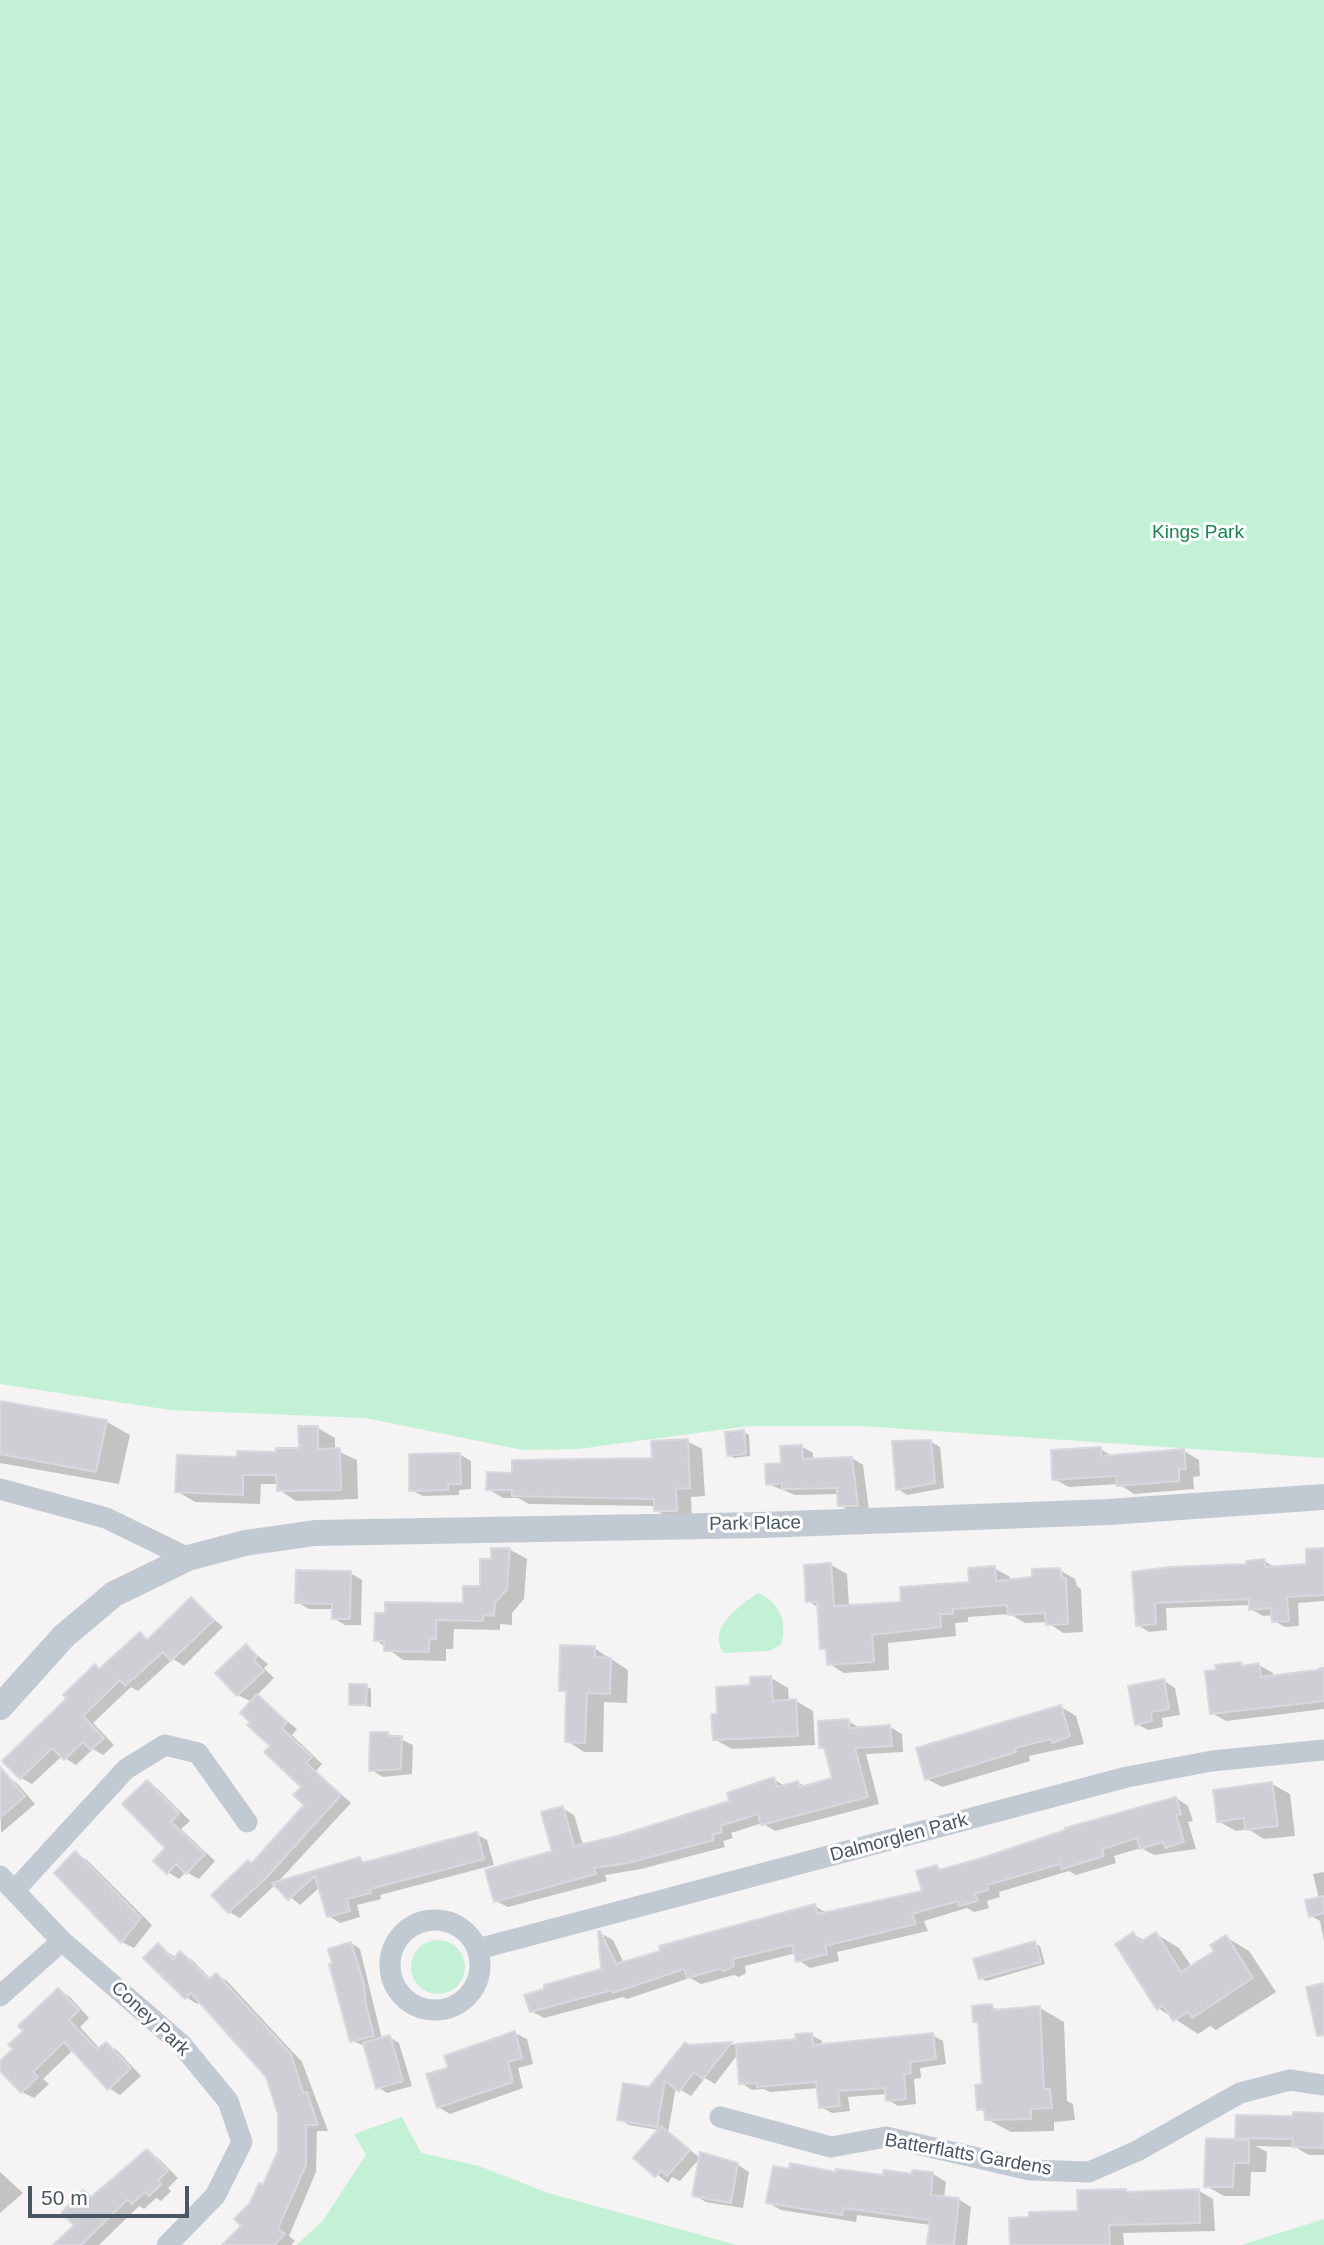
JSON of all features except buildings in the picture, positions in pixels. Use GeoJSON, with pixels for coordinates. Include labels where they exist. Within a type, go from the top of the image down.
{"type":"FeatureCollection","features":[{"type":"Feature","properties":{"kind":"street"},"geometry":{"type":"LineString","coordinates":[[0,1489],[106,1518],[188,1558]]}},
{"type":"Feature","properties":{"kind":"street","name":"Park Place"},"geometry":{"type":"LineString","coordinates":[[0,1707],[64,1636],[114,1594],[188,1558],[245,1543],[315,1533],[776,1524],[1108,1513],[1324,1497]]}},
{"type":"Feature","properties":{"kind":"street","name":"Coney Park"},"geometry":{"type":"LineString","coordinates":[[167,2245],[215,2196],[242,2142],[228,2101],[181,2044],[62,1941],[7,1883],[126,1769],[164,1745],[198,1753],[247,1822]]}},
{"type":"Feature","properties":{"kind":"street","name":"Dalmorglen Park"},"geometry":{"type":"LineString","coordinates":[[478,1949],[1127,1777],[1212,1761],[1324,1750]]}},
{"type":"Feature","properties":{"kind":"street"},"geometry":{"type":"LineString","coordinates":[[431,1920],[447,1921],[465,1931],[478,1949],[480,1972],[475,1987],[454,2006],[430,2012],[407,2001],[394,1986],[390,1972],[391,1956],[402,1933],[415,1924],[431,1920]]}},
{"type":"Feature","properties":{"kind":"street"},"geometry":{"type":"LineString","coordinates":[[0,1996],[62,1941]]}},
{"type":"Feature","properties":{"kind":"street","name":"Batterflatts Gardens"},"geometry":{"type":"LineString","coordinates":[[720,2117],[831,2147],[886,2137],[1030,2169],[1090,2172],[1137,2151],[1240,2092],[1290,2080],[1324,2085]]}},
{"type":"Feature","properties":{"kind":"green space","name":"Kings Park"},"geometry":{"type":"Polygon","coordinates":[[[0,0],[1324,0],[1324,1458],[862,1426],[749,1426],[578,1449],[523,1450],[365,1418],[170,1410],[0,1384],[0,0]]]}},
{"type":"Feature","properties":{"kind":"green space"},"geometry":{"type":"Polygon","coordinates":[[[758,1593],[772,1602],[780,1614],[783,1621],[781,1645],[769,1651],[724,1653],[719,1635],[722,1627],[735,1611],[758,1593]]]}},
{"type":"Feature","properties":{"kind":"green space"},"geometry":{"type":"Polygon","coordinates":[[[438,1940],[457,1948],[465,1967],[457,1986],[438,1994],[419,1986],[411,1967],[419,1948],[438,1940]]]}},
{"type":"Feature","properties":{"kind":"green space"},"geometry":{"type":"Polygon","coordinates":[[[402,2117],[421,2153],[479,2166],[548,2193],[737,2245],[296,2245],[322,2222],[366,2155],[354,2134],[402,2117]]]}},
{"type":"Feature","properties":{"kind":"green space"},"geometry":{"type":"Polygon","coordinates":[[[1324,2219],[1324,2245],[1241,2245],[1324,2219]]]}}]}
